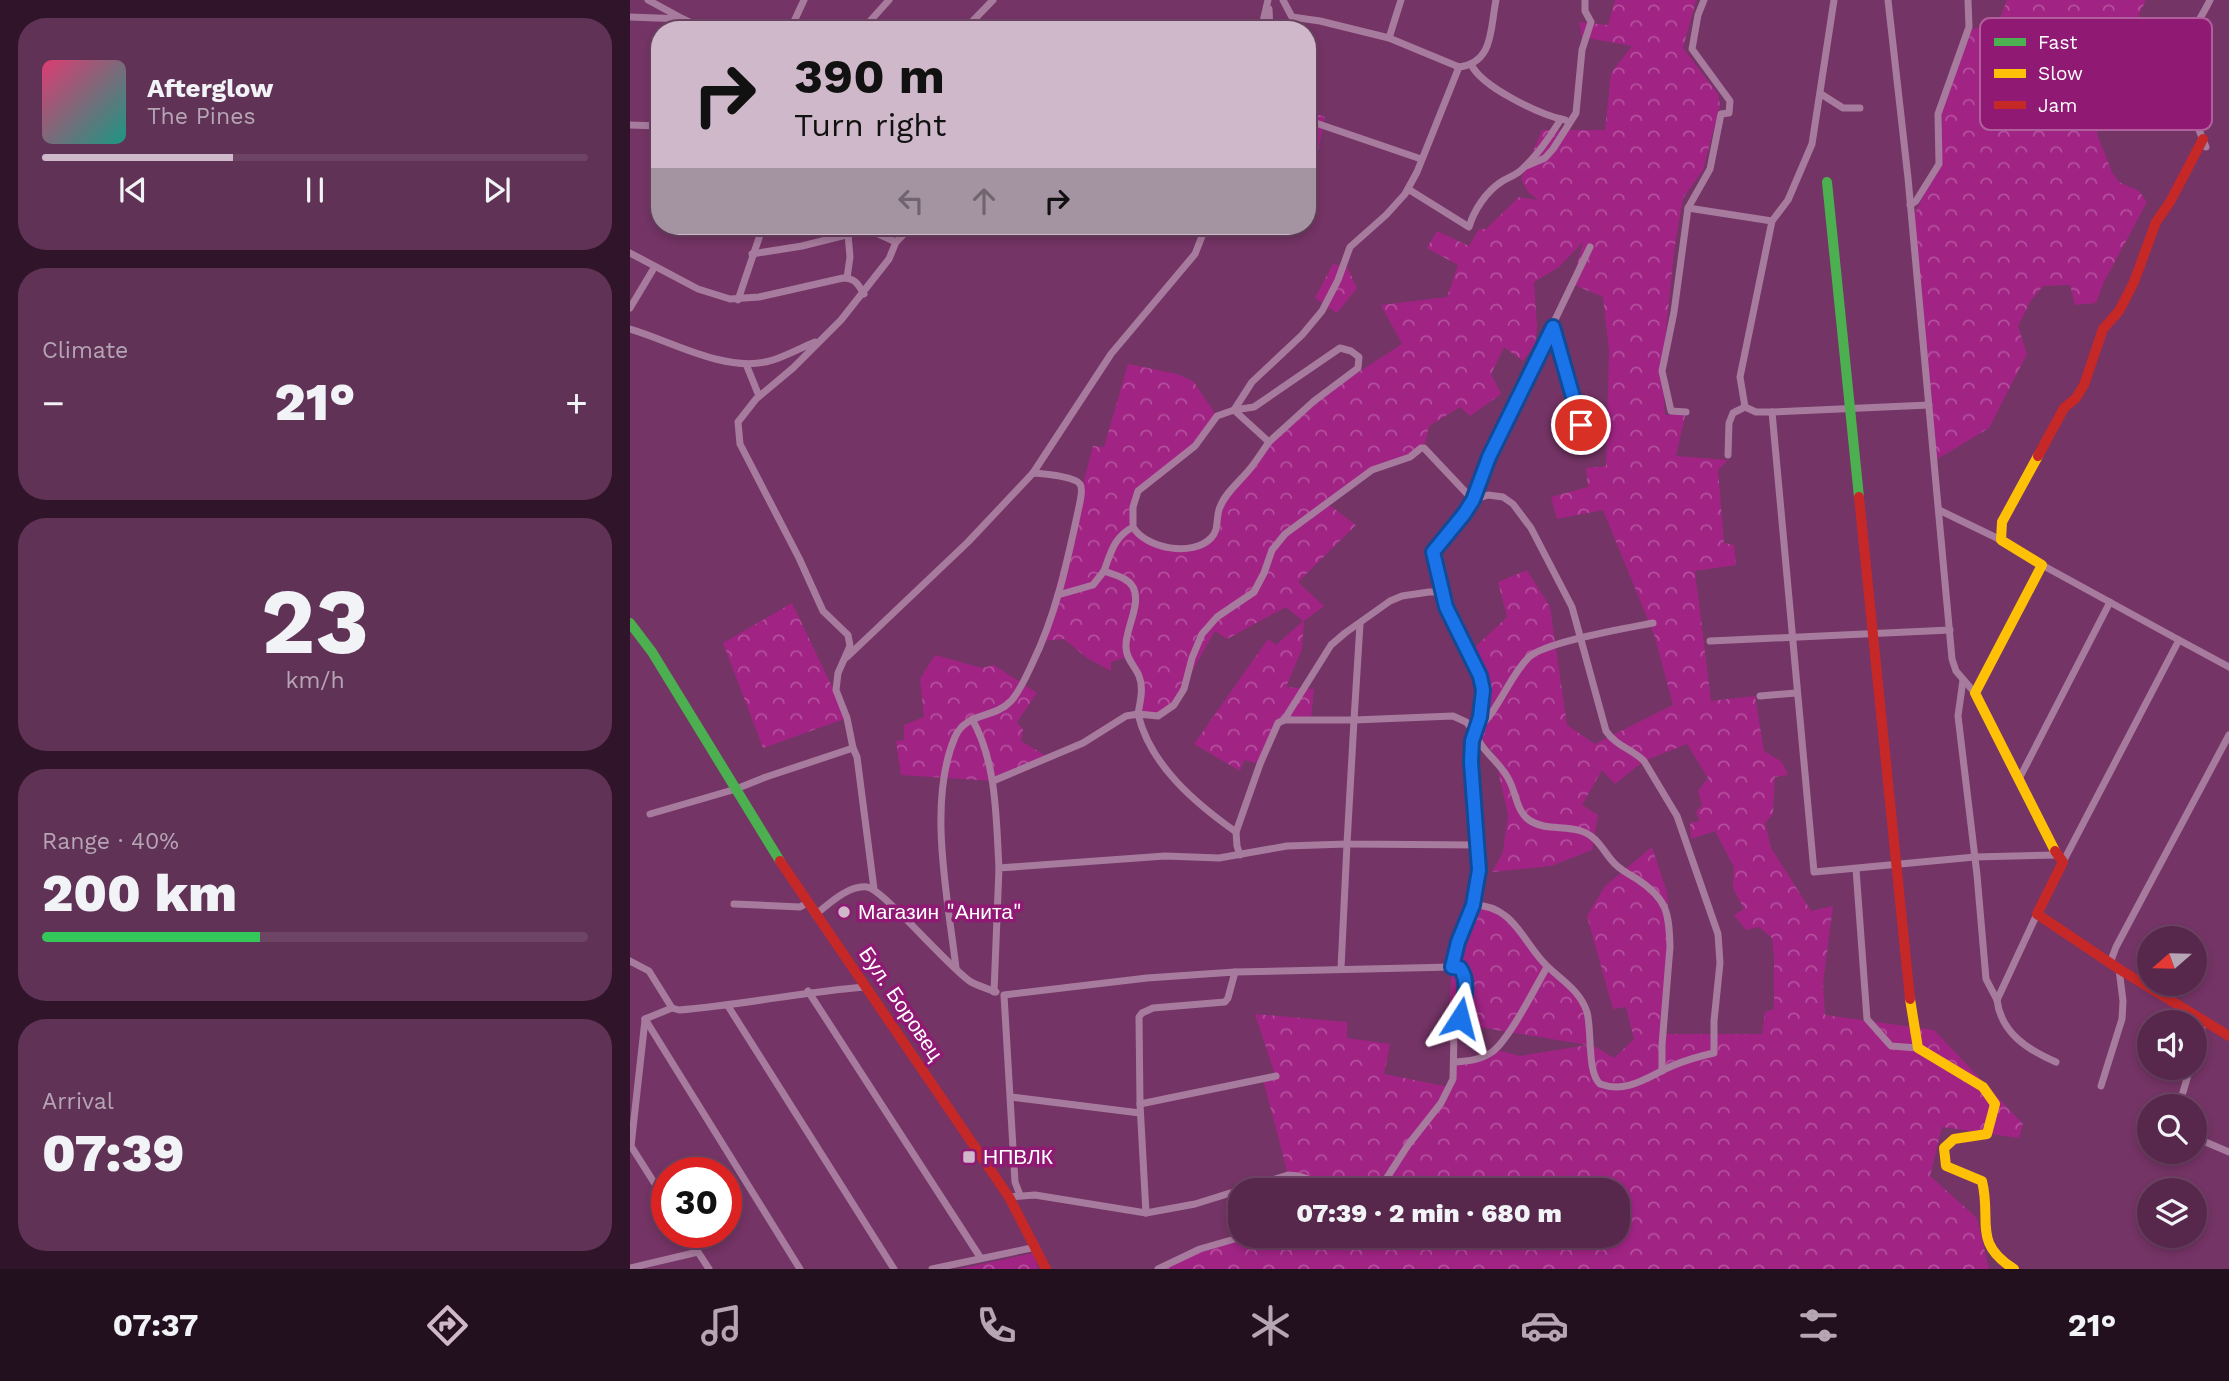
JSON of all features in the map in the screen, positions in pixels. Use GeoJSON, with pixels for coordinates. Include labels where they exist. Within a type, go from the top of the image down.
{"type":"FeatureCollection","features":[{"type":"Feature","properties":{"kind":"street"},"geometry":{"type":"LineString","coordinates":[[648,0],[688,21]]}},
{"type":"Feature","properties":{"kind":"street"},"geometry":{"type":"LineString","coordinates":[[794,21],[804,0]]}},
{"type":"Feature","properties":{"kind":"street"},"geometry":{"type":"LineString","coordinates":[[870,21],[889,0]]}},
{"type":"Feature","properties":{"kind":"street"},"geometry":{"type":"LineString","coordinates":[[973,21],[993,0]]}},
{"type":"Feature","properties":{"kind":"street"},"geometry":{"type":"LineString","coordinates":[[1283,0],[1293,17],[1389,38],[1459,67],[1471,64],[1484,54],[1496,0]]}},
{"type":"Feature","properties":{"kind":"street"},"geometry":{"type":"LineString","coordinates":[[1389,38],[1401,0]]}},
{"type":"Feature","properties":{"kind":"street"},"geometry":{"type":"LineString","coordinates":[[1408,189],[1469,227],[1473,214],[1496,186],[1525,166],[1545,158],[1576,113],[1582,50],[1591,22],[1585,11],[1585,0]]}},
{"type":"Feature","properties":{"kind":"street"},"geometry":{"type":"LineString","coordinates":[[1686,412],[1671,411],[1662,371],[1674,312],[1688,208],[1710,169],[1721,114],[1729,113],[1730,101],[1692,49],[1698,15],[1704,0]]}},
{"type":"Feature","properties":{"kind":"street"},"geometry":{"type":"LineString","coordinates":[[1745,407],[1740,377],[1772,221],[1788,200],[1812,144],[1835,0]]}},
{"type":"Feature","properties":{"kind":"street"},"geometry":{"type":"LineString","coordinates":[[1888,0],[1952,659],[1963,680],[1975,693],[2060,859]]}},
{"type":"Feature","properties":{"kind":"street"},"geometry":{"type":"LineString","coordinates":[[1910,205],[1916,201],[1939,164],[1938,114],[1969,27],[1968,0]]}},
{"type":"Feature","properties":{"kind":"street"},"geometry":{"type":"LineString","coordinates":[[2200,18],[2210,0]]}},
{"type":"Feature","properties":{"kind":"street"},"geometry":{"type":"LineString","coordinates":[[1263,21],[1267,3]]}},
{"type":"Feature","properties":{"kind":"street"},"geometry":{"type":"LineString","coordinates":[[1267,3],[1270,21]]}},
{"type":"Feature","properties":{"kind":"street"},"geometry":{"type":"LineString","coordinates":[[630,17],[684,19]]}},
{"type":"Feature","properties":{"kind":"street"},"geometry":{"type":"LineString","coordinates":[[1471,64],[1478,75],[1492,85],[1540,112],[1561,119],[1570,119],[1576,113]]}},
{"type":"Feature","properties":{"kind":"street"},"geometry":{"type":"LineString","coordinates":[[1234,410],[1252,382],[1302,335],[1322,311],[1350,247],[1390,211],[1408,189],[1459,67]]}},
{"type":"Feature","properties":{"kind":"street"},"geometry":{"type":"LineString","coordinates":[[1821,94],[1843,108],[1860,108]]}},
{"type":"Feature","properties":{"kind":"street"},"geometry":{"type":"LineString","coordinates":[[1525,166],[1544,145],[1561,119]]}},
{"type":"Feature","properties":{"kind":"street"},"geometry":{"type":"LineString","coordinates":[[1316,123],[1421,159]]}},
{"type":"Feature","properties":{"kind":"street"},"geometry":{"type":"LineString","coordinates":[[630,125],[651,126]]}},
{"type":"Feature","properties":{"kind":"street"},"geometry":{"type":"LineString","coordinates":[[2001,540],[2002,522],[2064,408],[2076,398],[2084,384],[2103,329],[2119,311],[2134,282],[2156,222],[2204,143],[2200,130]]}},
{"type":"Feature","properties":{"kind":"street"},"geometry":{"type":"LineString","coordinates":[[1827,182],[1907,987],[1918,1048]]}},
{"type":"Feature","properties":{"kind":"street"},"geometry":{"type":"LineString","coordinates":[[1688,208],[1772,221]]}},
{"type":"Feature","properties":{"kind":"street"},"geometry":{"type":"LineString","coordinates":[[738,300],[759,235]]}},
{"type":"Feature","properties":{"kind":"street"},"geometry":{"type":"LineString","coordinates":[[752,254],[802,246],[844,235]]}},
{"type":"Feature","properties":{"kind":"street"},"geometry":{"type":"LineString","coordinates":[[847,278],[850,257],[848,235]]}},
{"type":"Feature","properties":{"kind":"street"},"geometry":{"type":"LineString","coordinates":[[878,235],[896,242]]}},
{"type":"Feature","properties":{"kind":"street"},"geometry":{"type":"LineString","coordinates":[[874,889],[857,757],[847,718],[836,690],[838,673],[850,646],[848,635],[822,611],[799,558],[740,444],[738,422],[746,409],[793,368],[864,294],[903,235]]}},
{"type":"Feature","properties":{"kind":"street"},"geometry":{"type":"LineString","coordinates":[[847,657],[968,542],[1033,473],[1111,354],[1195,254],[1202,235]]}},
{"type":"Feature","properties":{"kind":"street"},"geometry":{"type":"LineString","coordinates":[[1452,967],[1458,942],[1473,905],[1479,870],[1471,762],[1474,731],[1482,706],[1482,683],[1452,621],[1433,552],[1473,500],[1489,457],[1590,247]]}},
{"type":"Feature","properties":{"kind":"street"},"geometry":{"type":"LineString","coordinates":[[630,253],[654,268],[711,295],[738,300],[847,278],[856,281],[864,294]]}},
{"type":"Feature","properties":{"kind":"street"},"geometry":{"type":"LineString","coordinates":[[630,308],[654,268]]}},
{"type":"Feature","properties":{"kind":"street"},"geometry":{"type":"LineString","coordinates":[[1553,327],[1586,443]]}},
{"type":"Feature","properties":{"kind":"street"},"geometry":{"type":"LineString","coordinates":[[630,329],[719,360],[746,364],[766,362],[819,341]]}},
{"type":"Feature","properties":{"kind":"street"},"geometry":{"type":"LineString","coordinates":[[1346,349],[1359,357],[1358,368],[1314,401],[1269,442],[1220,505],[1217,530],[1207,541],[1191,549],[1177,549],[1135,532],[1133,507],[1138,491],[1195,446],[1217,416],[1254,407],[1333,351],[1346,349]]}},
{"type":"Feature","properties":{"kind":"street"},"geometry":{"type":"LineString","coordinates":[[746,364],[760,396]]}},
{"type":"Feature","properties":{"kind":"street"},"geometry":{"type":"LineString","coordinates":[[1745,407],[1756,412],[1772,412],[1929,405]]}},
{"type":"Feature","properties":{"kind":"street"},"geometry":{"type":"LineString","coordinates":[[1728,455],[1729,423],[1733,413],[1745,407]]}},
{"type":"Feature","properties":{"kind":"street"},"geometry":{"type":"LineString","coordinates":[[1234,410],[1269,442]]}},
{"type":"Feature","properties":{"kind":"street"},"geometry":{"type":"LineString","coordinates":[[1772,412],[1814,872],[1975,857],[2060,859]]}},
{"type":"Feature","properties":{"kind":"street"},"geometry":{"type":"LineString","coordinates":[[993,781],[1083,743],[1126,716],[1158,716],[1174,705],[1184,689],[1202,634],[1217,617],[1254,592],[1277,543],[1372,470],[1404,459],[1424,448],[1473,500]]}},
{"type":"Feature","properties":{"kind":"street"},"geometry":{"type":"LineString","coordinates":[[956,968],[939,818],[942,790],[953,745],[961,727],[972,719],[996,711],[1016,695],[1052,617],[1072,541],[1081,488],[1077,481],[1071,479],[1033,473]]}},
{"type":"Feature","properties":{"kind":"street"},"geometry":{"type":"LineString","coordinates":[[1473,500],[1488,495],[1503,497],[1518,510],[1531,528],[1572,607],[1606,731],[1619,745],[1637,754],[1644,761],[1670,803],[1684,834],[1718,934],[1720,963],[1714,1021],[1714,1053],[1689,1059],[1624,1087],[1606,1087],[1596,1081],[1586,1010],[1573,989],[1547,967],[1509,919],[1490,907],[1473,905]]}},
{"type":"Feature","properties":{"kind":"street"},"geometry":{"type":"LineString","coordinates":[[1939,510],[2001,540],[2229,667]]}},
{"type":"Feature","properties":{"kind":"street"},"geometry":{"type":"LineString","coordinates":[[1058,595],[1093,584],[1104,571],[1115,542],[1133,527]]}},
{"type":"Feature","properties":{"kind":"street"},"geometry":{"type":"LineString","coordinates":[[1975,693],[2042,565]]}},
{"type":"Feature","properties":{"kind":"street"},"geometry":{"type":"LineString","coordinates":[[1104,571],[1129,582],[1135,593],[1126,647],[1127,657],[1142,685],[1138,714],[1146,738],[1167,771],[1209,812],[1236,832]]}},
{"type":"Feature","properties":{"kind":"street"},"geometry":{"type":"LineString","coordinates":[[1284,720],[1331,645],[1345,633],[1390,601],[1402,596],[1436,592],[1443,596]]}},
{"type":"Feature","properties":{"kind":"street"},"geometry":{"type":"LineString","coordinates":[[2019,779],[2110,602]]}},
{"type":"Feature","properties":{"kind":"street","name":"Бул. Боровец"},"geometry":{"type":"LineString","coordinates":[[630,623],[652,652],[815,915],[1009,1197],[1046,1269]]}},
{"type":"Feature","properties":{"kind":"street"},"geometry":{"type":"LineString","coordinates":[[1474,731],[1497,708],[1531,654],[1581,639],[1653,623]]}},
{"type":"Feature","properties":{"kind":"street"},"geometry":{"type":"LineString","coordinates":[[1341,968],[1360,624]]}},
{"type":"Feature","properties":{"kind":"street"},"geometry":{"type":"LineString","coordinates":[[1710,641],[1950,630]]}},
{"type":"Feature","properties":{"kind":"street"},"geometry":{"type":"LineString","coordinates":[[1997,1000],[2060,859],[2179,640]]}},
{"type":"Feature","properties":{"kind":"street"},"geometry":{"type":"LineString","coordinates":[[1963,680],[1958,716],[1986,979],[2008,1030],[2017,1040],[2056,1062]]}},
{"type":"Feature","properties":{"kind":"street"},"geometry":{"type":"LineString","coordinates":[[1760,696],[1797,693]]}},
{"type":"Feature","properties":{"kind":"street"},"geometry":{"type":"LineString","coordinates":[[1240,855],[1236,832],[1278,723],[1284,720],[1453,716],[1466,722],[1474,731],[1481,748],[1507,776],[1514,788],[1521,812],[1528,820],[1551,828],[1588,833],[1615,864],[1654,890],[1662,899],[1670,930],[1670,947],[1662,1071]]}},
{"type":"Feature","properties":{"kind":"street"},"geometry":{"type":"LineString","coordinates":[[972,719],[984,745],[993,781],[999,868],[994,992]]}},
{"type":"Feature","properties":{"kind":"street"},"geometry":{"type":"LineString","coordinates":[[2101,1086],[2122,1019],[2123,1001],[2115,966],[2116,947],[2229,735]]}},
{"type":"Feature","properties":{"kind":"street"},"geometry":{"type":"LineString","coordinates":[[650,814],[736,789],[853,748]]}},
{"type":"Feature","properties":{"kind":"street"},"geometry":{"type":"LineString","coordinates":[[999,868],[1165,856],[1206,858],[1287,846],[1477,845]]}},
{"type":"Feature","properties":{"kind":"street"},"geometry":{"type":"LineString","coordinates":[[1856,869],[1867,1019],[1891,1046],[1918,1048],[1983,1087],[1995,1104],[1987,1134],[1951,1139],[1945,1145],[1942,1156],[1946,1166],[1982,1181],[1990,1251],[2000,1262],[2014,1269]]}},
{"type":"Feature","properties":{"kind":"street"},"geometry":{"type":"LineString","coordinates":[[815,915],[855,889],[874,889],[886,898],[921,937],[971,982],[1004,995],[1147,978],[1235,972],[1341,968],[1460,968],[1465,980],[1465,999],[1454,1032],[1453,1079],[1441,1104],[1408,1145],[1387,1178]]}},
{"type":"Feature","properties":{"kind":"street"},"geometry":{"type":"LineString","coordinates":[[734,904],[800,907],[807,902]]}},
{"type":"Feature","properties":{"kind":"street"},"geometry":{"type":"LineString","coordinates":[[2037,914],[2186,1010]]}},
{"type":"Feature","properties":{"kind":"street"},"geometry":{"type":"LineString","coordinates":[[630,961],[649,971],[672,1008]]}},
{"type":"Feature","properties":{"kind":"street"},"geometry":{"type":"LineString","coordinates":[[1455,1062],[1475,1060],[1494,1051],[1515,1022],[1547,967]]}},
{"type":"Feature","properties":{"kind":"street"},"geometry":{"type":"LineString","coordinates":[[1146,1213],[1138,1023],[1142,1013],[1153,1009],[1225,1002],[1235,972]]}},
{"type":"Feature","properties":{"kind":"street"},"geometry":{"type":"LineString","coordinates":[[645,1019],[672,1008],[679,1010],[728,1006],[808,991],[865,987]]}},
{"type":"Feature","properties":{"kind":"street"},"geometry":{"type":"LineString","coordinates":[[808,991],[980,1257]]}},
{"type":"Feature","properties":{"kind":"street"},"geometry":{"type":"LineString","coordinates":[[1004,995],[1015,1182],[1020,1195]]}},
{"type":"Feature","properties":{"kind":"street"},"geometry":{"type":"LineString","coordinates":[[728,1006],[894,1269]]}},
{"type":"Feature","properties":{"kind":"street"},"geometry":{"type":"LineString","coordinates":[[630,1154],[645,1019]]}},
{"type":"Feature","properties":{"kind":"street"},"geometry":{"type":"LineString","coordinates":[[645,1019],[800,1269]]}},
{"type":"Feature","properties":{"kind":"street"},"geometry":{"type":"LineString","coordinates":[[2207,1023],[2229,1036]]}},
{"type":"Feature","properties":{"kind":"street"},"geometry":{"type":"LineString","coordinates":[[1011,1097],[1140,1108],[1276,1076]]}},
{"type":"Feature","properties":{"kind":"street"},"geometry":{"type":"LineString","coordinates":[[2207,1143],[2229,1152]]}},
{"type":"Feature","properties":{"kind":"street"},"geometry":{"type":"LineString","coordinates":[[631,1146],[651,1178]]}},
{"type":"Feature","properties":{"kind":"street"},"geometry":{"type":"LineString","coordinates":[[1278,1178],[1304,1175],[1307,1178]]}},
{"type":"Feature","properties":{"kind":"street"},"geometry":{"type":"LineString","coordinates":[[1009,1197],[1020,1195],[1060,1198],[1146,1213],[1228,1193]]}},
{"type":"Feature","properties":{"kind":"street"},"geometry":{"type":"LineString","coordinates":[[1158,1269],[1200,1250],[1228,1241]]}},
{"type":"Feature","properties":{"kind":"street"},"geometry":{"type":"LineString","coordinates":[[932,1269],[1036,1247]]}},
{"type":"Feature","properties":{"kind":"street"},"geometry":{"type":"LineString","coordinates":[[695,1248],[709,1269]]}},
{"type":"Feature","properties":{"kind":"street"},"geometry":{"type":"LineString","coordinates":[[630,1268],[698,1252]]}},
{"type":"Feature","properties":{"kind":"green space"},"geometry":{"type":"Polygon","coordinates":[[[1615,0],[1696,0],[1683,48],[1718,94],[1720,105],[1703,170],[1683,198],[1674,251],[1662,371],[1665,415],[1686,412],[1676,456],[1728,460],[1718,470],[1724,543],[1734,545],[1736,565],[1695,571],[1711,701],[1755,696],[1764,751],[1782,762],[1788,775],[1775,777],[1773,814],[1765,823],[1771,848],[1811,911],[1833,906],[1823,983],[1825,1015],[1934,1030],[2023,1124],[2019,1138],[1942,1127],[1930,1176],[1977,1218],[1989,1269],[1156,1269],[1228,1242],[1228,1248],[1630,1248],[1630,1178],[1289,1178],[1263,1079],[1275,1075],[1255,1014],[1347,1022],[1347,1038],[1390,1044],[1384,1074],[1449,1087],[1455,1067],[1496,1050],[1520,1056],[1588,1045],[1448,1022],[1452,967],[1473,905],[1499,911],[1582,1000],[1592,1045],[1614,1058],[1634,1039],[1626,1007],[1613,1009],[1587,916],[1605,886],[1652,847],[1667,892],[1670,931],[1663,1034],[1762,1034],[1765,1012],[1774,1009],[1772,938],[1759,927],[1746,930],[1734,915],[1744,909],[1733,888],[1734,867],[1715,831],[1691,839],[1690,823],[1700,821],[1696,812],[1702,805],[1698,791],[1708,778],[1687,744],[1644,761],[1615,784],[1602,770],[1582,805],[1598,815],[1592,850],[1551,866],[1492,872],[1503,852],[1508,815],[1494,753],[1474,731],[1488,716],[1488,707],[1483,674],[1472,650],[1507,617],[1498,582],[1527,570],[1550,607],[1567,725],[1595,744],[1673,705],[1655,637],[1603,510],[1557,519],[1551,497],[1588,487],[1586,468],[1606,466],[1609,350],[1603,297],[1572,284],[1583,242],[1559,267],[1534,282],[1537,327],[1535,344],[1523,361],[1504,347],[1491,374],[1501,394],[1470,416],[1460,407],[1429,426],[1424,448],[1386,464],[1328,504],[1356,525],[1298,582],[1324,606],[1304,621],[1302,649],[1286,687],[1314,689],[1311,720],[1278,723],[1260,764],[1244,760],[1240,771],[1194,744],[1268,639],[1276,645],[1303,621],[1286,607],[1227,639],[1215,631],[1163,714],[1138,714],[1142,685],[1127,657],[1111,662],[1111,671],[1087,658],[1064,639],[1042,641],[1093,446],[1104,447],[1128,364],[1177,374],[1193,381],[1217,416],[1195,446],[1138,491],[1133,527],[1151,541],[1184,550],[1214,536],[1218,510],[1269,442],[1314,401],[1402,344],[1381,305],[1447,297],[1458,265],[1427,248],[1437,231],[1469,246],[1479,229],[1486,229],[1519,197],[1538,200],[1528,192],[1521,179],[1542,130],[1605,130],[1611,73],[1632,46],[1582,37],[1579,22],[1608,25],[1615,0]]]}},
{"type":"Feature","properties":{"kind":"green space"},"geometry":{"type":"Polygon","coordinates":[[[2007,0],[2146,0],[2137,18],[2000,18],[2007,0]]]}},
{"type":"Feature","properties":{"kind":"green space"},"geometry":{"type":"Polygon","coordinates":[[[1980,28],[1980,130],[2098,130],[2097,134],[2112,172],[2119,182],[2139,191],[2147,202],[2104,282],[2096,303],[2075,305],[2070,285],[2043,286],[2030,302],[2018,326],[2027,354],[1989,428],[1934,461],[1913,217],[1939,164],[1942,112],[1972,29],[1980,28]]]}},
{"type":"Feature","properties":{"kind":"green space"},"geometry":{"type":"Polygon","coordinates":[[[1316,114],[1325,117],[1316,162],[1316,114]]]}},
{"type":"Feature","properties":{"kind":"green space"},"geometry":{"type":"Polygon","coordinates":[[[1333,264],[1347,267],[1357,288],[1337,313],[1315,298],[1333,264]]]}},
{"type":"Feature","properties":{"kind":"green space"},"geometry":{"type":"Polygon","coordinates":[[[792,603],[847,718],[763,748],[723,643],[792,603]]]}},
{"type":"Feature","properties":{"kind":"green space"},"geometry":{"type":"Polygon","coordinates":[[[935,655],[982,668],[994,665],[1037,693],[1017,722],[1023,729],[1021,741],[1048,757],[993,781],[901,775],[896,741],[904,740],[904,725],[924,717],[920,679],[935,655]]]}},
{"type":"Feature","properties":{"kind":"green space"},"geometry":{"type":"Polygon","coordinates":[[[1034,1253],[1038,1269],[959,1269],[1034,1253]]]}},
{"type":"Feature","properties":{"kind":"traffic: fast"},"geometry":{"type":"LineString","coordinates":[[1827,182],[1859,497]]}},
{"type":"Feature","properties":{"kind":"traffic: fast"},"geometry":{"type":"LineString","coordinates":[[630,623],[652,652],[780,861]]}},
{"type":"Feature","properties":{"kind":"traffic: slow"},"geometry":{"type":"LineString","coordinates":[[2038,456],[2002,522],[2001,540],[2042,565],[1975,693],[2055,851]]}},
{"type":"Feature","properties":{"kind":"traffic: slow"},"geometry":{"type":"LineString","coordinates":[[1910,999],[1918,1048],[1983,1087],[1995,1104],[1987,1134],[1954,1139],[1944,1148],[1946,1166],[1982,1181],[1988,1240],[2001,1259],[2014,1269]]}},
{"type":"Feature","properties":{"kind":"traffic: jam"},"geometry":{"type":"LineString","coordinates":[[2038,456],[2064,408],[2076,398],[2084,385],[2103,329],[2119,311],[2134,282],[2156,222],[2170,202],[2203,139]]}},
{"type":"Feature","properties":{"kind":"traffic: jam"},"geometry":{"type":"LineString","coordinates":[[1859,497],[1910,999]]}},
{"type":"Feature","properties":{"kind":"traffic: jam"},"geometry":{"type":"LineString","coordinates":[[2055,851],[2063,862],[2037,914],[2119,969],[2229,1036]]}},
{"type":"Feature","properties":{"kind":"traffic: jam"},"geometry":{"type":"LineString","coordinates":[[780,861],[1009,1197],[1046,1269]]}},
{"type":"Feature","properties":{"kind":"place","name":"Магазин \"Анита\""},"geometry":{"type":"Point","coordinates":[844,912]}},
{"type":"Feature","properties":{"kind":"place","name":"НПВЛК"},"geometry":{"type":"Point","coordinates":[969,1157]}},
{"type":"Feature","properties":{"kind":"route"},"geometry":{"type":"LineString","coordinates":[[1460,1018],[1465,999],[1465,980],[1460,968],[1452,967],[1458,942],[1473,905],[1479,870],[1471,762],[1472,741],[1480,717],[1483,690],[1480,676],[1446,607],[1433,552],[1473,500],[1489,457],[1553,327],[1581,425]]}}]}
